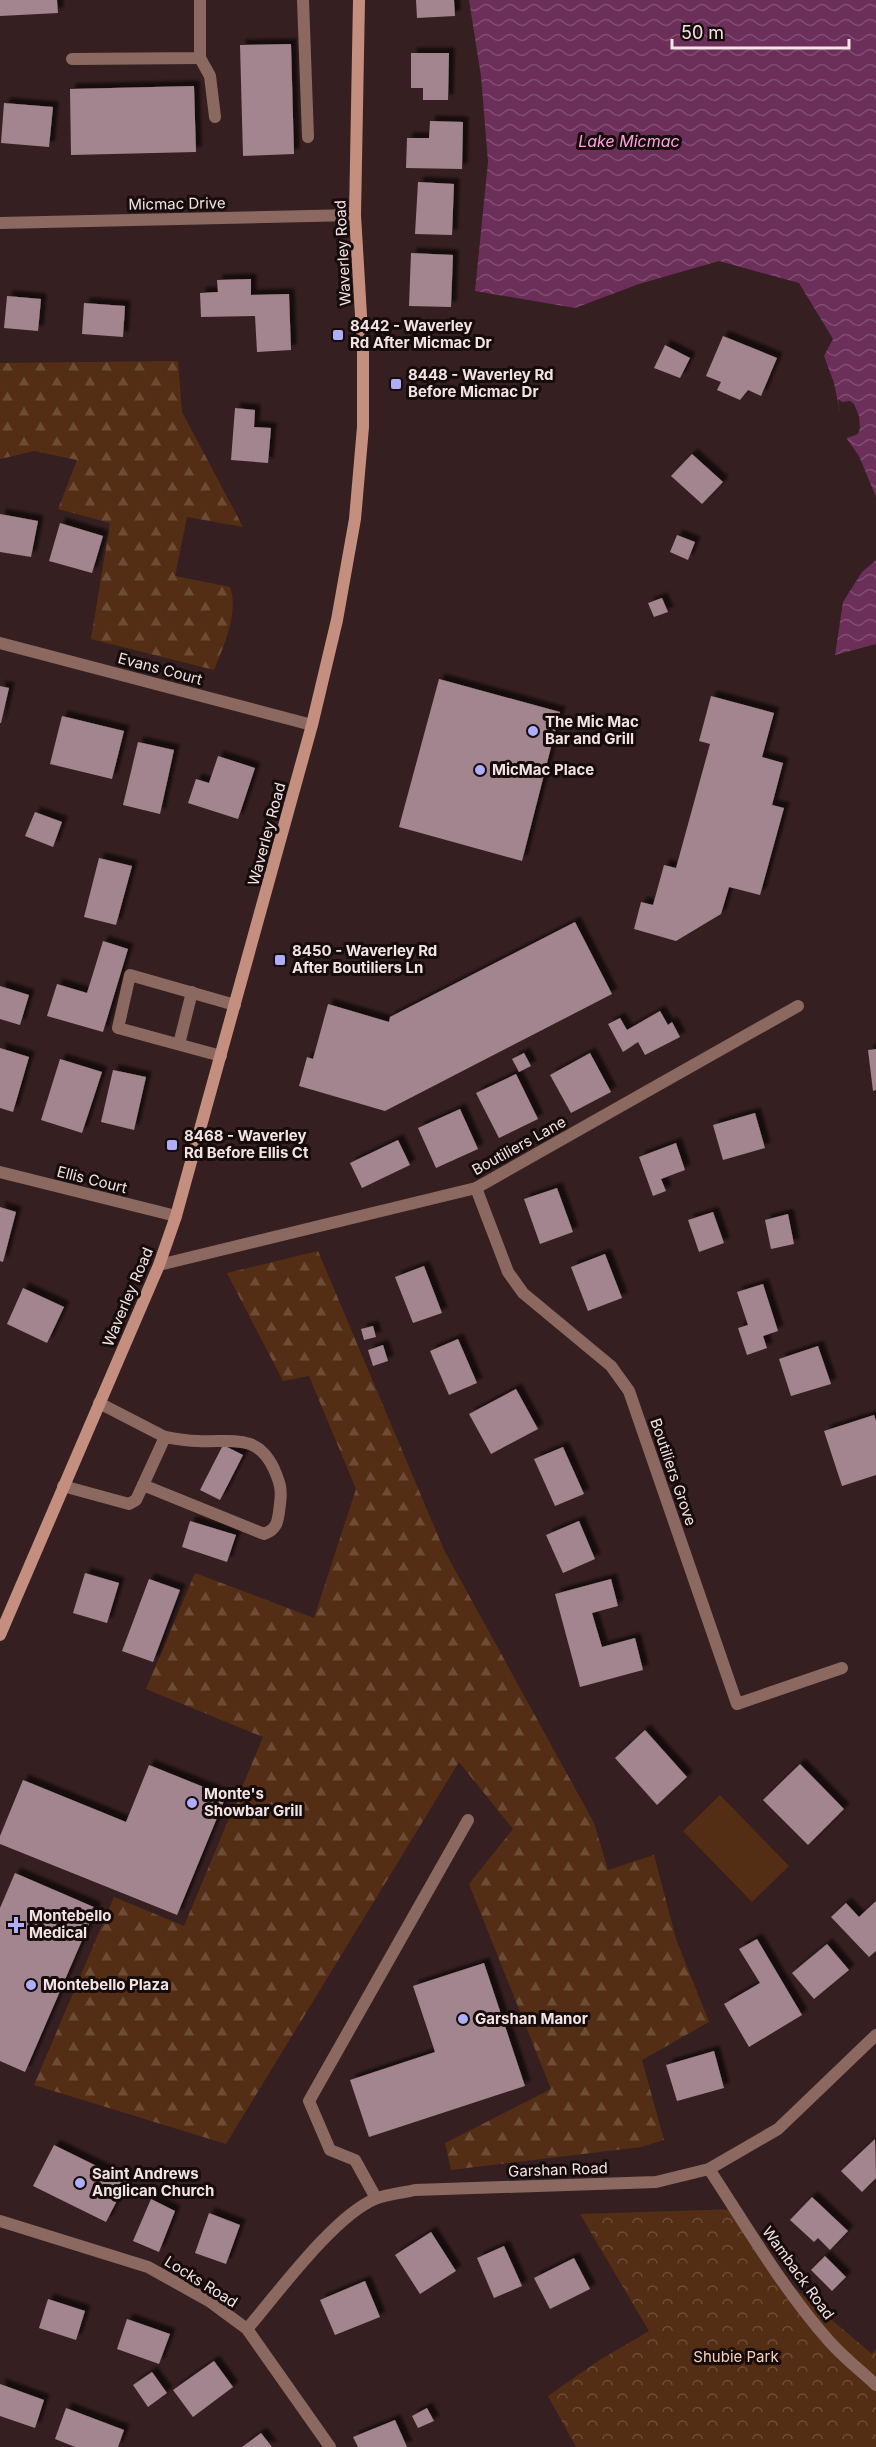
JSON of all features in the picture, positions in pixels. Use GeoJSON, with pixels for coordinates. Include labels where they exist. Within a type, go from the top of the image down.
{"type":"FeatureCollection","features":[{"type":"Feature","properties":{"kind":"main road","name":"Waverley Road"},"geometry":{"type":"LineString","coordinates":[[0,1635],[159,1265],[176,1216],[312,725],[337,620],[355,519],[363,427],[363,349],[355,215],[359,0]]}},
{"type":"Feature","properties":{"kind":"street"},"geometry":{"type":"LineString","coordinates":[[200,0],[200,58],[210,76],[215,117]]}},
{"type":"Feature","properties":{"kind":"street"},"geometry":{"type":"LineString","coordinates":[[303,0],[308,137]]}},
{"type":"Feature","properties":{"kind":"street"},"geometry":{"type":"LineString","coordinates":[[72,59],[200,58]]}},
{"type":"Feature","properties":{"kind":"street","name":"Micmac Drive"},"geometry":{"type":"LineString","coordinates":[[0,223],[355,215]]}},
{"type":"Feature","properties":{"kind":"street","name":"Evans Court"},"geometry":{"type":"LineString","coordinates":[[0,643],[312,725]]}},
{"type":"Feature","properties":{"kind":"street"},"geometry":{"type":"LineString","coordinates":[[221,1056],[118,1028],[130,975],[235,1005]]}},
{"type":"Feature","properties":{"kind":"street"},"geometry":{"type":"LineString","coordinates":[[179,1044],[192,992]]}},
{"type":"Feature","properties":{"kind":"street","name":"Boutiliers Lane"},"geometry":{"type":"LineString","coordinates":[[159,1265],[476,1188],[798,1005]]}},
{"type":"Feature","properties":{"kind":"street","name":"Ellis Court"},"geometry":{"type":"LineString","coordinates":[[0,1172],[176,1216]]}},
{"type":"Feature","properties":{"kind":"street","name":"Boutiliers Grove"},"geometry":{"type":"LineString","coordinates":[[476,1188],[508,1272],[523,1293],[602,1358],[629,1391],[736,1704],[842,1668]]}},
{"type":"Feature","properties":{"kind":"street"},"geometry":{"type":"LineString","coordinates":[[99,1403],[165,1437],[198,1442],[232,1440],[252,1445],[269,1458],[283,1487],[277,1525],[272,1531],[264,1534],[143,1485]]}},
{"type":"Feature","properties":{"kind":"street"},"geometry":{"type":"LineString","coordinates":[[63,1486],[129,1504],[136,1500],[165,1437]]}},
{"type":"Feature","properties":{"kind":"street"},"geometry":{"type":"LineString","coordinates":[[376,2198],[355,2160],[330,2150],[309,2101],[468,1820]]}},
{"type":"Feature","properties":{"kind":"street","name":"Garshan Road"},"geometry":{"type":"LineString","coordinates":[[247,2330],[329,2234],[358,2208],[376,2198],[415,2190],[656,2182],[709,2169],[778,2129],[876,2035]]}},
{"type":"Feature","properties":{"kind":"street","name":"Wamback Road"},"geometry":{"type":"LineString","coordinates":[[709,2169],[807,2314],[831,2343],[876,2385]]}},
{"type":"Feature","properties":{"kind":"street","name":"Locks Road"},"geometry":{"type":"LineString","coordinates":[[0,2221],[148,2267],[209,2301],[247,2330],[330,2447]]}},
{"type":"Feature","properties":{"kind":"green space"},"geometry":{"type":"Polygon","coordinates":[[[178,361],[182,412],[243,527],[187,517],[175,576],[230,587],[232,618],[214,670],[91,639],[110,523],[58,509],[77,460],[34,451],[0,459],[0,363],[178,361]]]}},
{"type":"Feature","properties":{"kind":"green space"},"geometry":{"type":"Polygon","coordinates":[[[318,1251],[444,1550],[594,1823],[608,1870],[654,1855],[676,1939],[709,2022],[642,2060],[664,2140],[641,2147],[451,2170],[445,2143],[551,2089],[469,1884],[513,1829],[459,1762],[226,2144],[34,2085],[114,1897],[184,1926],[263,1737],[146,1689],[195,1573],[314,1618],[356,1489],[309,1376],[283,1381],[227,1273],[318,1251]]]}},
{"type":"Feature","properties":{"kind":"green space"},"geometry":{"type":"Polygon","coordinates":[[[720,1795],[789,1866],[752,1902],[683,1831],[720,1795]]]}},
{"type":"Feature","properties":{"kind":"green space","name":"Shubie Park"},"geometry":{"type":"Polygon","coordinates":[[[740,2209],[763,2257],[800,2293],[872,2354],[876,2348],[876,2447],[576,2447],[548,2396],[598,2361],[649,2331],[580,2214],[740,2209]]]}},
{"type":"Feature","properties":{"kind":"water","name":"Lake Micmac"},"geometry":{"type":"Polygon","coordinates":[[[469,0],[876,0],[876,497],[859,456],[845,436],[834,383],[824,356],[833,339],[799,283],[719,261],[639,284],[575,308],[475,291],[488,162],[481,76],[469,0]]]}},
{"type":"Feature","properties":{"kind":"water"},"geometry":{"type":"Polygon","coordinates":[[[876,560],[876,644],[835,655],[843,602],[862,572],[876,560]]]}},
{"type":"Feature","properties":{"kind":"pier"},"geometry":{"type":"Polygon","coordinates":[[[838,399],[854,404],[859,416],[858,434],[844,439],[838,399]]]}},
{"type":"Feature","properties":{"kind":"building"},"geometry":{"type":"Polygon","coordinates":[[[0,0],[57,0],[58,13],[0,16],[0,0]]]}},
{"type":"Feature","properties":{"kind":"building"},"geometry":{"type":"Polygon","coordinates":[[[416,0],[454,0],[455,16],[417,18],[416,0]]]}},
{"type":"Feature","properties":{"kind":"building"},"geometry":{"type":"Polygon","coordinates":[[[291,44],[294,154],[243,156],[240,45],[291,44]]]}},
{"type":"Feature","properties":{"kind":"building"},"geometry":{"type":"Polygon","coordinates":[[[411,53],[449,53],[448,100],[423,100],[423,88],[411,88],[411,53]]]}},
{"type":"Feature","properties":{"kind":"building"},"geometry":{"type":"Polygon","coordinates":[[[194,86],[196,152],[71,155],[70,89],[194,86]]]}},
{"type":"Feature","properties":{"kind":"building"},"geometry":{"type":"Polygon","coordinates":[[[4,103],[53,107],[49,147],[1,143],[4,103]]]}},
{"type":"Feature","properties":{"kind":"building"},"geometry":{"type":"Polygon","coordinates":[[[430,121],[463,122],[462,169],[406,168],[407,138],[429,138],[430,121]]]}},
{"type":"Feature","properties":{"kind":"building"},"geometry":{"type":"Polygon","coordinates":[[[418,182],[454,184],[452,235],[415,234],[418,182]]]}},
{"type":"Feature","properties":{"kind":"building"},"geometry":{"type":"Polygon","coordinates":[[[411,253],[453,255],[451,307],[409,306],[411,253]]]}},
{"type":"Feature","properties":{"kind":"building"},"geometry":{"type":"Polygon","coordinates":[[[251,279],[251,295],[289,294],[291,350],[257,352],[255,316],[201,317],[200,293],[218,292],[217,280],[251,279]]]}},
{"type":"Feature","properties":{"kind":"building"},"geometry":{"type":"Polygon","coordinates":[[[7,296],[41,299],[38,331],[4,328],[7,296]]]}},
{"type":"Feature","properties":{"kind":"building"},"geometry":{"type":"Polygon","coordinates":[[[84,303],[125,306],[123,337],[82,334],[84,303]]]}},
{"type":"Feature","properties":{"kind":"building"},"geometry":{"type":"Polygon","coordinates":[[[723,336],[777,358],[761,396],[748,390],[740,400],[717,390],[721,382],[706,376],[723,336]]]}},
{"type":"Feature","properties":{"kind":"building"},"geometry":{"type":"Polygon","coordinates":[[[665,345],[690,358],[680,378],[654,368],[665,345]]]}},
{"type":"Feature","properties":{"kind":"building"},"geometry":{"type":"Polygon","coordinates":[[[235,408],[255,410],[254,427],[271,428],[268,463],[231,460],[235,408]]]}},
{"type":"Feature","properties":{"kind":"building"},"geometry":{"type":"Polygon","coordinates":[[[692,454],[723,482],[702,504],[671,476],[692,454]]]}},
{"type":"Feature","properties":{"kind":"building"},"geometry":{"type":"Polygon","coordinates":[[[0,514],[38,521],[31,557],[0,552],[0,514]]]}},
{"type":"Feature","properties":{"kind":"building"},"geometry":{"type":"Polygon","coordinates":[[[60,523],[103,536],[92,573],[49,561],[60,523]]]}},
{"type":"Feature","properties":{"kind":"building"},"geometry":{"type":"Polygon","coordinates":[[[677,535],[695,542],[688,560],[670,552],[677,535]]]}},
{"type":"Feature","properties":{"kind":"building"},"geometry":{"type":"Polygon","coordinates":[[[662,598],[668,612],[654,617],[648,603],[662,598]]]}},
{"type":"Feature","properties":{"kind":"building","name":"MicMac Place"},"geometry":{"type":"Polygon","coordinates":[[[439,679],[560,712],[522,861],[399,827],[439,679]]]}},
{"type":"Feature","properties":{"kind":"building"},"geometry":{"type":"Polygon","coordinates":[[[0,686],[9,688],[1,723],[0,723],[0,686]]]}},
{"type":"Feature","properties":{"kind":"building"},"geometry":{"type":"Polygon","coordinates":[[[711,696],[774,713],[762,757],[783,763],[772,805],[784,808],[760,895],[729,887],[721,914],[676,941],[634,929],[641,902],[653,905],[664,865],[676,868],[710,744],[699,741],[711,696]]]}},
{"type":"Feature","properties":{"kind":"building"},"geometry":{"type":"Polygon","coordinates":[[[62,716],[124,731],[112,779],[50,764],[62,716]]]}},
{"type":"Feature","properties":{"kind":"building"},"geometry":{"type":"Polygon","coordinates":[[[138,742],[174,750],[160,814],[123,805],[138,742]]]}},
{"type":"Feature","properties":{"kind":"building"},"geometry":{"type":"Polygon","coordinates":[[[218,756],[255,768],[238,819],[188,803],[196,779],[209,783],[218,756]]]}},
{"type":"Feature","properties":{"kind":"building"},"geometry":{"type":"Polygon","coordinates":[[[35,812],[62,822],[53,847],[25,836],[35,812]]]}},
{"type":"Feature","properties":{"kind":"building"},"geometry":{"type":"Polygon","coordinates":[[[99,858],[132,866],[116,925],[84,917],[99,858]]]}},
{"type":"Feature","properties":{"kind":"building"},"geometry":{"type":"Polygon","coordinates":[[[575,922],[612,994],[385,1111],[299,1086],[307,1057],[313,1059],[328,1004],[389,1022],[390,1017],[575,922]]]}},
{"type":"Feature","properties":{"kind":"building"},"geometry":{"type":"Polygon","coordinates":[[[103,941],[128,949],[103,1032],[47,1016],[57,984],[87,993],[103,941]]]}},
{"type":"Feature","properties":{"kind":"building"},"geometry":{"type":"Polygon","coordinates":[[[0,986],[29,995],[20,1025],[0,1019],[0,986]]]}},
{"type":"Feature","properties":{"kind":"building"},"geometry":{"type":"Polygon","coordinates":[[[660,1011],[668,1025],[672,1022],[680,1037],[645,1055],[638,1042],[623,1052],[608,1024],[620,1018],[627,1030],[660,1011]]]}},
{"type":"Feature","properties":{"kind":"building"},"geometry":{"type":"Polygon","coordinates":[[[0,1048],[29,1057],[13,1112],[0,1108],[0,1048]]]}},
{"type":"Feature","properties":{"kind":"building"},"geometry":{"type":"Polygon","coordinates":[[[876,1049],[876,1090],[873,1091],[868,1050],[876,1049]]]}},
{"type":"Feature","properties":{"kind":"building"},"geometry":{"type":"Polygon","coordinates":[[[524,1053],[531,1066],[519,1072],[512,1059],[524,1053]]]}},
{"type":"Feature","properties":{"kind":"building"},"geometry":{"type":"Polygon","coordinates":[[[590,1053],[611,1092],[571,1113],[550,1075],[590,1053]]]}},
{"type":"Feature","properties":{"kind":"building"},"geometry":{"type":"Polygon","coordinates":[[[60,1059],[102,1072],[82,1133],[41,1120],[60,1059]]]}},
{"type":"Feature","properties":{"kind":"building"},"geometry":{"type":"Polygon","coordinates":[[[113,1070],[146,1077],[134,1130],[101,1122],[113,1070]]]}},
{"type":"Feature","properties":{"kind":"building"},"geometry":{"type":"Polygon","coordinates":[[[516,1074],[538,1119],[499,1138],[476,1093],[516,1074]]]}},
{"type":"Feature","properties":{"kind":"building"},"geometry":{"type":"Polygon","coordinates":[[[460,1109],[478,1149],[436,1168],[418,1128],[460,1109]]]}},
{"type":"Feature","properties":{"kind":"building"},"geometry":{"type":"Polygon","coordinates":[[[755,1113],[765,1148],[723,1160],[713,1125],[755,1113]]]}},
{"type":"Feature","properties":{"kind":"building"},"geometry":{"type":"Polygon","coordinates":[[[398,1140],[410,1165],[362,1188],[350,1163],[398,1140]]]}},
{"type":"Feature","properties":{"kind":"building"},"geometry":{"type":"Polygon","coordinates":[[[676,1143],[685,1170],[661,1179],[666,1191],[653,1196],[639,1157],[676,1143]]]}},
{"type":"Feature","properties":{"kind":"building"},"geometry":{"type":"Polygon","coordinates":[[[557,1188],[573,1232],[540,1244],[524,1199],[557,1188]]]}},
{"type":"Feature","properties":{"kind":"building"},"geometry":{"type":"Polygon","coordinates":[[[0,1207],[16,1212],[3,1262],[0,1261],[0,1207]]]}},
{"type":"Feature","properties":{"kind":"building"},"geometry":{"type":"Polygon","coordinates":[[[713,1212],[724,1243],[699,1252],[688,1220],[713,1212]]]}},
{"type":"Feature","properties":{"kind":"building"},"geometry":{"type":"Polygon","coordinates":[[[788,1214],[794,1244],[771,1249],[765,1220],[788,1214]]]}},
{"type":"Feature","properties":{"kind":"building"},"geometry":{"type":"Polygon","coordinates":[[[605,1254],[622,1298],[588,1311],[571,1267],[605,1254]]]}},
{"type":"Feature","properties":{"kind":"building"},"geometry":{"type":"Polygon","coordinates":[[[424,1266],[442,1313],[413,1323],[395,1277],[424,1266]]]}},
{"type":"Feature","properties":{"kind":"building"},"geometry":{"type":"Polygon","coordinates":[[[763,1284],[778,1331],[763,1336],[767,1348],[747,1355],[738,1328],[748,1325],[737,1292],[763,1284]]]}},
{"type":"Feature","properties":{"kind":"building"},"geometry":{"type":"Polygon","coordinates":[[[23,1288],[64,1307],[47,1343],[7,1324],[23,1288]]]}},
{"type":"Feature","properties":{"kind":"building"},"geometry":{"type":"Polygon","coordinates":[[[373,1326],[376,1337],[364,1340],[361,1329],[373,1326]]]}},
{"type":"Feature","properties":{"kind":"building"},"geometry":{"type":"Polygon","coordinates":[[[458,1339],[477,1383],[449,1395],[430,1351],[458,1339]]]}},
{"type":"Feature","properties":{"kind":"building"},"geometry":{"type":"Polygon","coordinates":[[[383,1345],[388,1361],[373,1366],[368,1350],[383,1345]]]}},
{"type":"Feature","properties":{"kind":"building"},"geometry":{"type":"Polygon","coordinates":[[[818,1346],[831,1384],[791,1396],[779,1359],[818,1346]]]}},
{"type":"Feature","properties":{"kind":"building"},"geometry":{"type":"Polygon","coordinates":[[[516,1389],[538,1429],[491,1454],[469,1414],[516,1389]]]}},
{"type":"Feature","properties":{"kind":"building"},"geometry":{"type":"Polygon","coordinates":[[[874,1415],[876,1475],[842,1486],[824,1431],[874,1415]]]}},
{"type":"Feature","properties":{"kind":"building"},"geometry":{"type":"Polygon","coordinates":[[[223,1445],[243,1455],[220,1500],[200,1490],[223,1445]]]}},
{"type":"Feature","properties":{"kind":"building"},"geometry":{"type":"Polygon","coordinates":[[[563,1447],[584,1494],[555,1506],[534,1459],[563,1447]]]}},
{"type":"Feature","properties":{"kind":"building"},"geometry":{"type":"Polygon","coordinates":[[[190,1521],[236,1535],[227,1562],[182,1547],[190,1521]]]}},
{"type":"Feature","properties":{"kind":"building"},"geometry":{"type":"Polygon","coordinates":[[[579,1521],[595,1559],[563,1573],[546,1535],[579,1521]]]}},
{"type":"Feature","properties":{"kind":"building"},"geometry":{"type":"Polygon","coordinates":[[[85,1573],[119,1583],[107,1623],[73,1613],[85,1573]]]}},
{"type":"Feature","properties":{"kind":"building"},"geometry":{"type":"Polygon","coordinates":[[[149,1579],[180,1590],[153,1662],[122,1651],[149,1579]]]}},
{"type":"Feature","properties":{"kind":"building"},"geometry":{"type":"Polygon","coordinates":[[[611,1579],[618,1606],[592,1613],[602,1647],[635,1638],[643,1670],[580,1687],[555,1594],[611,1579]]]}},
{"type":"Feature","properties":{"kind":"building"},"geometry":{"type":"Polygon","coordinates":[[[645,1730],[687,1777],[657,1805],[615,1758],[645,1730]]]}},
{"type":"Feature","properties":{"kind":"building"},"geometry":{"type":"Polygon","coordinates":[[[800,1764],[844,1809],[808,1845],[763,1800],[800,1764]]]}},
{"type":"Feature","properties":{"kind":"building"},"geometry":{"type":"Polygon","coordinates":[[[149,1765],[226,1796],[177,1915],[0,1844],[0,1836],[23,1780],[126,1822],[149,1765]]]}},
{"type":"Feature","properties":{"kind":"building","name":"Montebello Plaza"},"geometry":{"type":"Polygon","coordinates":[[[15,1873],[96,1908],[25,2072],[0,2061],[0,1908],[15,1873]]]}},
{"type":"Feature","properties":{"kind":"building"},"geometry":{"type":"Polygon","coordinates":[[[876,1901],[876,1951],[869,1957],[831,1917],[846,1903],[859,1917],[876,1901]]]}},
{"type":"Feature","properties":{"kind":"building"},"geometry":{"type":"Polygon","coordinates":[[[757,1939],[802,2015],[749,2047],[724,2004],[760,1983],[739,1949],[757,1939]]]}},
{"type":"Feature","properties":{"kind":"building"},"geometry":{"type":"Polygon","coordinates":[[[827,1944],[849,1970],[814,1999],[792,1973],[827,1944]]]}},
{"type":"Feature","properties":{"kind":"building","name":"Garshan Manor"},"geometry":{"type":"Polygon","coordinates":[[[484,1963],[525,2086],[369,2137],[350,2080],[435,2052],[413,1986],[484,1963]]]}},
{"type":"Feature","properties":{"kind":"building"},"geometry":{"type":"Polygon","coordinates":[[[714,2051],[724,2088],[677,2101],[666,2065],[714,2051]]]}},
{"type":"Feature","properties":{"kind":"building"},"geometry":{"type":"Polygon","coordinates":[[[875,2139],[876,2178],[862,2192],[841,2171],[875,2139]]]}},
{"type":"Feature","properties":{"kind":"building","name":"Saint Andrews Anglican Church"},"geometry":{"type":"Polygon","coordinates":[[[54,2145],[127,2181],[106,2222],[33,2186],[54,2145]]]}},
{"type":"Feature","properties":{"kind":"building"},"geometry":{"type":"Polygon","coordinates":[[[812,2197],[848,2231],[830,2250],[818,2238],[814,2242],[790,2220],[812,2197]]]}},
{"type":"Feature","properties":{"kind":"building"},"geometry":{"type":"Polygon","coordinates":[[[151,2199],[175,2211],[159,2252],[133,2241],[151,2199]]]}},
{"type":"Feature","properties":{"kind":"building"},"geometry":{"type":"Polygon","coordinates":[[[209,2213],[240,2225],[226,2264],[195,2253],[209,2213]]]}},
{"type":"Feature","properties":{"kind":"building"},"geometry":{"type":"Polygon","coordinates":[[[431,2232],[456,2271],[420,2294],[395,2255],[431,2232]]]}},
{"type":"Feature","properties":{"kind":"building"},"geometry":{"type":"Polygon","coordinates":[[[504,2246],[522,2286],[494,2298],[477,2258],[504,2246]]]}},
{"type":"Feature","properties":{"kind":"building"},"geometry":{"type":"Polygon","coordinates":[[[825,2256],[846,2277],[832,2291],[811,2270],[825,2256]]]}},
{"type":"Feature","properties":{"kind":"building"},"geometry":{"type":"Polygon","coordinates":[[[574,2258],[590,2289],[550,2309],[534,2278],[574,2258]]]}},
{"type":"Feature","properties":{"kind":"building"},"geometry":{"type":"Polygon","coordinates":[[[365,2281],[380,2317],[335,2335],[320,2300],[365,2281]]]}},
{"type":"Feature","properties":{"kind":"building"},"geometry":{"type":"Polygon","coordinates":[[[48,2299],[85,2311],[76,2340],[39,2328],[48,2299]]]}},
{"type":"Feature","properties":{"kind":"building"},"geometry":{"type":"Polygon","coordinates":[[[127,2319],[170,2334],[159,2364],[117,2349],[127,2319]]]}},
{"type":"Feature","properties":{"kind":"building"},"geometry":{"type":"Polygon","coordinates":[[[214,2361],[233,2387],[193,2417],[173,2390],[214,2361]]]}},
{"type":"Feature","properties":{"kind":"building"},"geometry":{"type":"Polygon","coordinates":[[[152,2372],[167,2393],[148,2407],[133,2385],[152,2372]]]}},
{"type":"Feature","properties":{"kind":"building"},"geometry":{"type":"Polygon","coordinates":[[[0,2384],[44,2400],[35,2428],[0,2416],[0,2384]]]}},
{"type":"Feature","properties":{"kind":"building"},"geometry":{"type":"Polygon","coordinates":[[[66,2408],[124,2430],[118,2447],[75,2447],[55,2439],[66,2408]]]}},
{"type":"Feature","properties":{"kind":"building"},"geometry":{"type":"Polygon","coordinates":[[[427,2408],[434,2421],[418,2428],[412,2416],[427,2408]]]}},
{"type":"Feature","properties":{"kind":"building"},"geometry":{"type":"Polygon","coordinates":[[[395,2420],[407,2447],[358,2447],[353,2437],[395,2420]]]}},
{"type":"Feature","properties":{"kind":"building"},"geometry":{"type":"Polygon","coordinates":[[[261,2433],[272,2447],[242,2447],[261,2433]]]}},
{"type":"Feature","properties":{"kind":"place","name":"8442 - Waverley Rd After Micmac Dr"},"geometry":{"type":"Point","coordinates":[338,335]}},
{"type":"Feature","properties":{"kind":"place","name":"8448 - Waverley Rd Before Micmac Dr"},"geometry":{"type":"Point","coordinates":[396,384]}},
{"type":"Feature","properties":{"kind":"place","name":"The Mic Mac Bar and Grill"},"geometry":{"type":"Point","coordinates":[533,731]}},
{"type":"Feature","properties":{"kind":"place","name":"MicMac Place"},"geometry":{"type":"Point","coordinates":[480,770]}},
{"type":"Feature","properties":{"kind":"place","name":"8450 - Waverley Rd After Boutiliers Ln"},"geometry":{"type":"Point","coordinates":[280,960]}},
{"type":"Feature","properties":{"kind":"place","name":"8468 - Waverley Rd Before Ellis Ct"},"geometry":{"type":"Point","coordinates":[172,1145]}},
{"type":"Feature","properties":{"kind":"place","name":"Monte's Showbar Grill"},"geometry":{"type":"Point","coordinates":[192,1803]}},
{"type":"Feature","properties":{"kind":"place","name":"Montebello Medical"},"geometry":{"type":"Point","coordinates":[16,1925]}},
{"type":"Feature","properties":{"kind":"place","name":"Montebello Plaza"},"geometry":{"type":"Point","coordinates":[31,1985]}},
{"type":"Feature","properties":{"kind":"place","name":"Garshan Manor"},"geometry":{"type":"Point","coordinates":[463,2019]}},
{"type":"Feature","properties":{"kind":"place","name":"Saint Andrews Anglican Church"},"geometry":{"type":"Point","coordinates":[80,2183]}}]}
